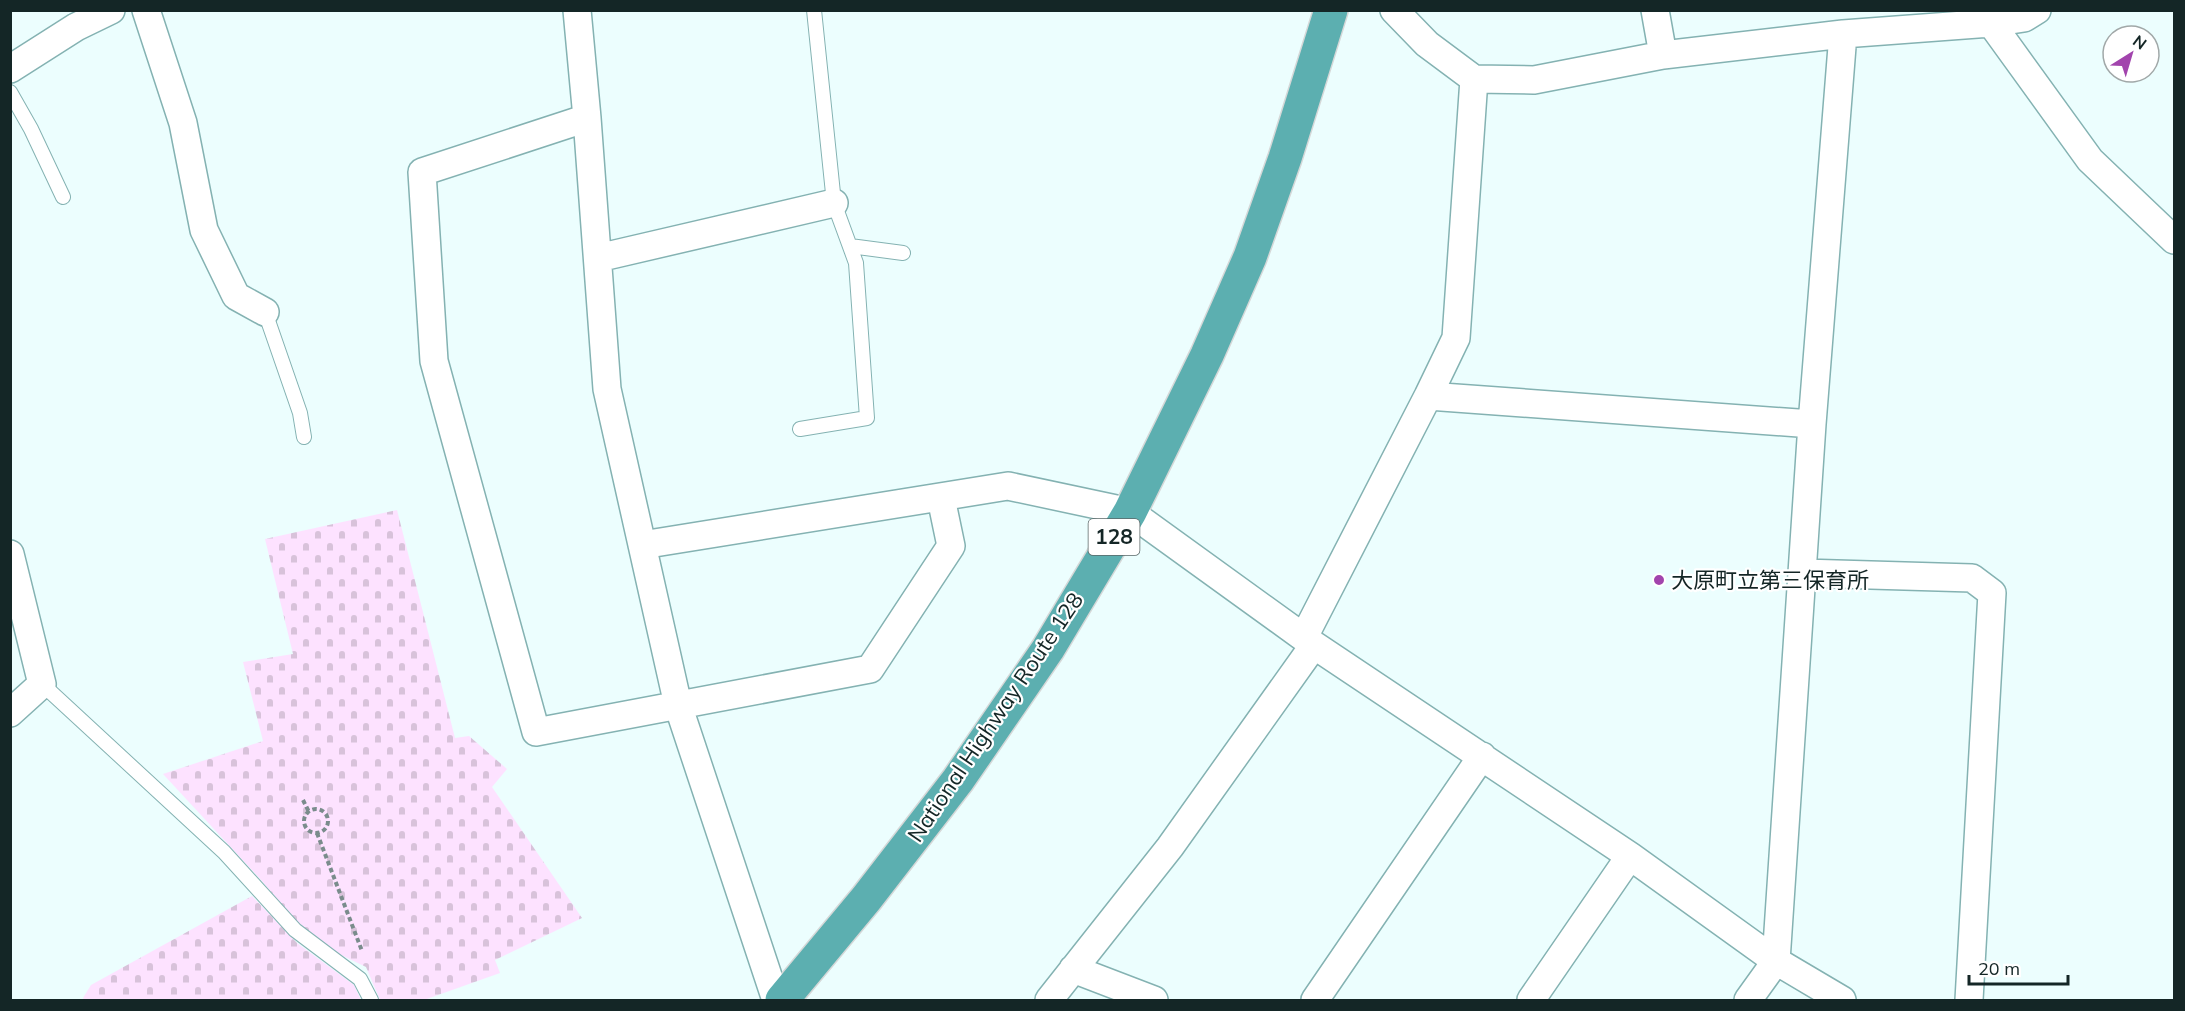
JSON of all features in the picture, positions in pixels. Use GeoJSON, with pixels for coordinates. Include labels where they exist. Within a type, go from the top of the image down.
{"type":"FeatureCollection","features":[{"type":"Feature","properties":{"kind":"highway","name":"National Highway Route 128"},"geometry":{"type":"LineString","coordinates":[[782,1000],[866,899],[958,780],[1048,649],[1130,512],[1207,355],[1250,257],[1285,158],[1331,10]]}},
{"type":"Feature","properties":{"kind":"street"},"geometry":{"type":"LineString","coordinates":[[10,69],[76,27],[111,10]]}},
{"type":"Feature","properties":{"kind":"street"},"geometry":{"type":"LineString","coordinates":[[146,10],[183,123],[204,230],[236,296],[265,312]]}},
{"type":"Feature","properties":{"kind":"street"},"geometry":{"type":"LineString","coordinates":[[577,10],[607,389],[678,705],[776,1000]]}},
{"type":"Feature","properties":{"kind":"street"},"geometry":{"type":"LineString","coordinates":[[1394,10],[1427,44],[1474,80],[1534,80],[1663,55],[1843,34],[1991,23],[2024,18],[2037,10]]}},
{"type":"Feature","properties":{"kind":"street"},"geometry":{"type":"LineString","coordinates":[[1655,10],[1663,55]]}},
{"type":"Feature","properties":{"kind":"street"},"geometry":{"type":"LineString","coordinates":[[1991,23],[2091,160],[2175,240]]}},
{"type":"Feature","properties":{"kind":"street"},"geometry":{"type":"LineString","coordinates":[[1748,1000],[1776,961],[1812,424],[1843,34]]}},
{"type":"Feature","properties":{"kind":"street"},"geometry":{"type":"LineString","coordinates":[[1049,1000],[1170,847],[1309,641],[1456,338],[1474,80]]}},
{"type":"Feature","properties":{"kind":"street"},"geometry":{"type":"LineString","coordinates":[[587,118],[422,172],[434,361],[536,732],[870,669],[951,546],[941,498]]}},
{"type":"Feature","properties":{"kind":"street"},"geometry":{"type":"LineString","coordinates":[[598,258],[834,203]]}},
{"type":"Feature","properties":{"kind":"street"},"geometry":{"type":"LineString","coordinates":[[1428,396],[1812,424]]}},
{"type":"Feature","properties":{"kind":"street"},"geometry":{"type":"LineString","coordinates":[[642,545],[1008,486],[1130,512],[1309,641],[1630,856],[1776,961],[1842,1000]]}},
{"type":"Feature","properties":{"kind":"street"},"geometry":{"type":"LineString","coordinates":[[10,554],[42,684],[10,713]]}},
{"type":"Feature","properties":{"kind":"street"},"geometry":{"type":"LineString","coordinates":[[1803,573],[1972,578],[1992,593],[1969,1000]]}},
{"type":"Feature","properties":{"kind":"street"},"geometry":{"type":"LineString","coordinates":[[1315,1000],[1482,756]]}},
{"type":"Feature","properties":{"kind":"street"},"geometry":{"type":"LineString","coordinates":[[1531,1000],[1630,856]]}},
{"type":"Feature","properties":{"kind":"street"},"geometry":{"type":"LineString","coordinates":[[1073,969],[1154,1000]]}},
{"type":"Feature","properties":{"kind":"lane"},"geometry":{"type":"LineString","coordinates":[[800,429],[867,418],[856,263],[834,203],[814,10]]}},
{"type":"Feature","properties":{"kind":"lane"},"geometry":{"type":"LineString","coordinates":[[10,93],[32,129],[63,197]]}},
{"type":"Feature","properties":{"kind":"lane"},"geometry":{"type":"LineString","coordinates":[[850,246],[903,253]]}},
{"type":"Feature","properties":{"kind":"lane"},"geometry":{"type":"LineString","coordinates":[[265,312],[300,412],[304,437]]}},
{"type":"Feature","properties":{"kind":"lane"},"geometry":{"type":"LineString","coordinates":[[42,684],[224,852],[295,930],[360,979],[371,1000]]}},
{"type":"Feature","properties":{"kind":"path"},"geometry":{"type":"LineString","coordinates":[[303,800],[309,812]]}},
{"type":"Feature","properties":{"kind":"path"},"geometry":{"type":"LineString","coordinates":[[316,809],[326,815],[326,826],[317,833],[305,826],[304,818],[316,809]]}},
{"type":"Feature","properties":{"kind":"path"},"geometry":{"type":"LineString","coordinates":[[317,833],[364,955]]}},
{"type":"Feature","properties":{"kind":"green space"},"geometry":{"type":"Polygon","coordinates":[[[397,510],[455,738],[469,736],[507,769],[492,787],[582,918],[495,960],[500,973],[424,1000],[380,1000],[366,967],[337,953],[297,923],[261,880],[163,774],[263,741],[243,662],[293,654],[265,539],[397,510]]]}},
{"type":"Feature","properties":{"kind":"green space"},"geometry":{"type":"Polygon","coordinates":[[[252,896],[297,943],[354,985],[361,1000],[84,1000],[91,985],[252,896]]]}},
{"type":"Feature","properties":{"kind":"place","name":"大原町立第三保育所"},"geometry":{"type":"Point","coordinates":[1659,580]}}]}
